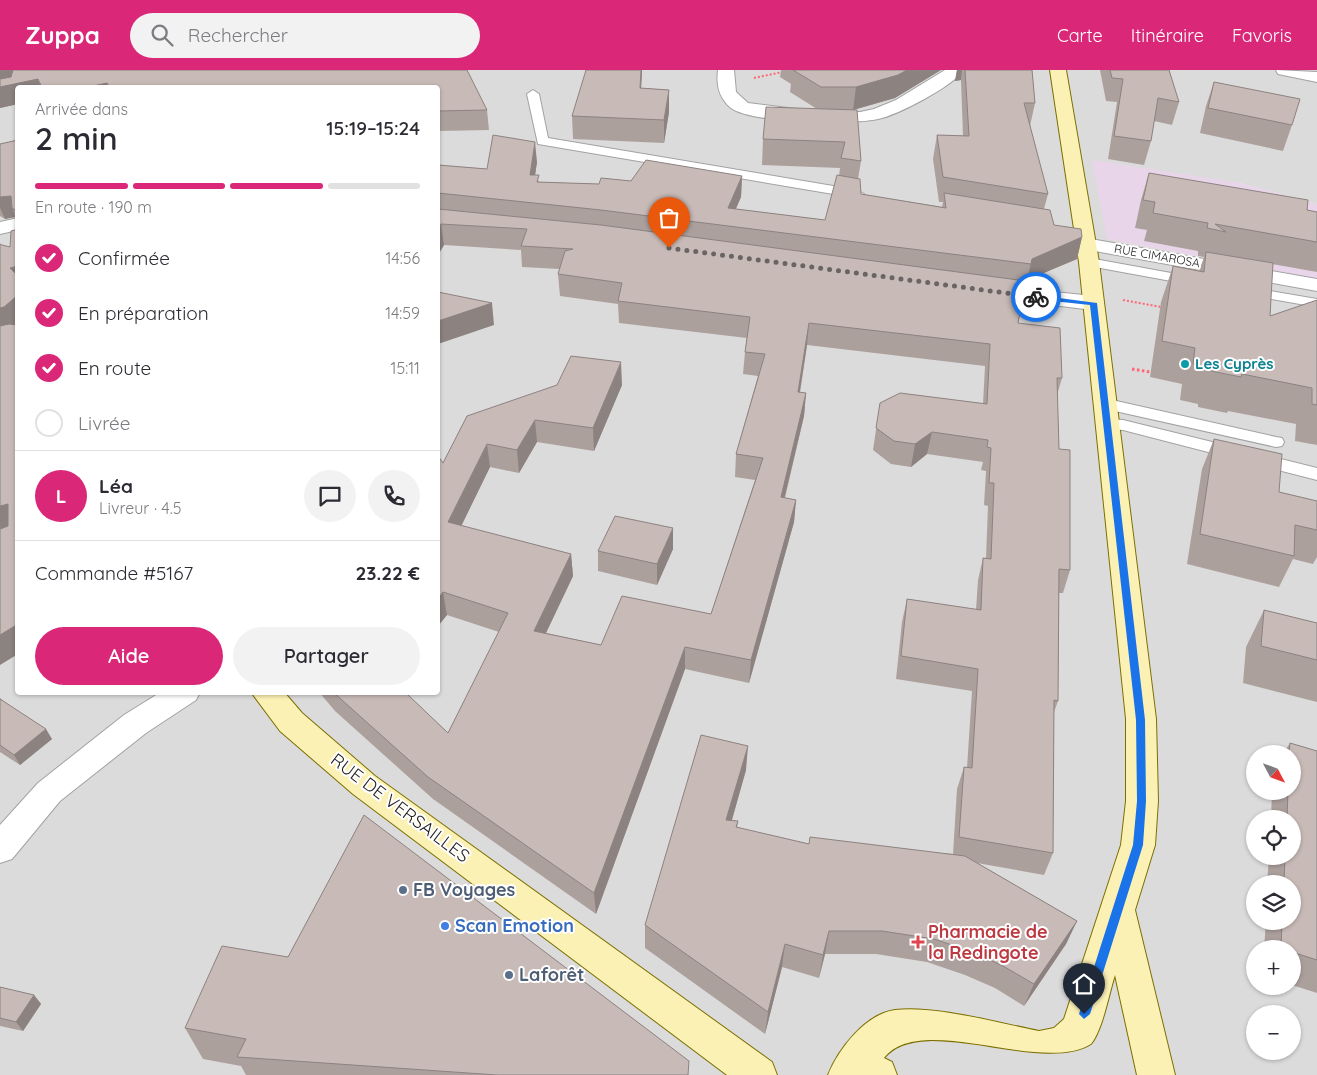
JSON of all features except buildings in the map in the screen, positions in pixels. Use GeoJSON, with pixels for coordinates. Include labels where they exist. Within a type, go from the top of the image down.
{"type":"FeatureCollection","features":[{"type":"Feature","properties":{"kind":"street"},"geometry":{"type":"LineString","coordinates":[[725,76],[728,96],[733,102],[743,108],[796,114],[853,117],[893,109],[956,70]]}},
{"type":"Feature","properties":{"kind":"street"},"geometry":{"type":"LineString","coordinates":[[847,1075],[874,1041],[893,1028],[924,1027],[1039,1049],[1063,1045],[1079,1030],[1138,845],[1142,801],[1141,720],[1093,303],[1058,70]]}},
{"type":"Feature","properties":{"kind":"street"},"geometry":{"type":"LineString","coordinates":[[1284,70],[1317,76]]}},
{"type":"Feature","properties":{"kind":"street"},"geometry":{"type":"LineString","coordinates":[[0,228],[15,225]]}},
{"type":"Feature","properties":{"kind":"street","name":"RUE CIMAROSA"},"geometry":{"type":"LineString","coordinates":[[1083,242],[1317,285]]}},
{"type":"Feature","properties":{"kind":"street"},"geometry":{"type":"LineString","coordinates":[[970,288],[1093,303]]}},
{"type":"Feature","properties":{"kind":"street"},"geometry":{"type":"LineString","coordinates":[[0,849],[49,792],[135,724],[179,695]]}},
{"type":"Feature","properties":{"kind":"street","name":"RUE DE VERSAILLES"},"geometry":{"type":"LineString","coordinates":[[268,695],[291,722],[364,785],[758,1075]]}},
{"type":"Feature","properties":{"kind":"street"},"geometry":{"type":"LineString","coordinates":[[1117,907],[1156,1075]]}},
{"type":"Feature","properties":{"kind":"street"},"geometry":{"type":"LineString","coordinates":[[865,1075],[878,1075]]}},
{"type":"Feature","properties":{"kind":"lane"},"geometry":{"type":"LineString","coordinates":[[533,94],[542,141],[871,197]]}},
{"type":"Feature","properties":{"kind":"lane"},"geometry":{"type":"LineString","coordinates":[[1083,242],[1210,284]]}},
{"type":"Feature","properties":{"kind":"lane"},"geometry":{"type":"LineString","coordinates":[[1230,287],[1317,304]]}},
{"type":"Feature","properties":{"kind":"lane"},"geometry":{"type":"LineString","coordinates":[[1105,413],[1276,442]]}},
{"type":"Feature","properties":{"kind":"lane"},"geometry":{"type":"LineString","coordinates":[[1105,413],[1123,425],[1317,474]]}},
{"type":"Feature","properties":{"kind":"path"},"geometry":{"type":"LineString","coordinates":[[725,76],[792,70]]}},
{"type":"Feature","properties":{"kind":"path"},"geometry":{"type":"LineString","coordinates":[[1122,300],[1161,307]]}},
{"type":"Feature","properties":{"kind":"path"},"geometry":{"type":"LineString","coordinates":[[1131,369],[1150,372]]}},
{"type":"Feature","properties":{"kind":"shaded area"},"geometry":{"type":"Polygon","coordinates":[[[0,70],[1317,70],[1317,204],[1240,183],[1107,239],[1317,279],[1317,1075],[0,1075],[0,326],[15,322],[15,695],[440,695],[440,85],[15,85],[15,287],[0,275],[0,70]]]}},
{"type":"Feature","properties":{"kind":"shaded area"},"geometry":{"type":"Polygon","coordinates":[[[1092,160],[1240,183],[1317,204],[1317,279],[1107,239],[1092,160]]]}},
{"type":"Feature","properties":{"kind":"way so far"},"geometry":{"type":"LineString","coordinates":[[669,248],[1036,297]]}},
{"type":"Feature","properties":{"kind":"place","name":"Les Cyprès"},"geometry":{"type":"Point","coordinates":[1185,364]}},
{"type":"Feature","properties":{"kind":"place","name":"FB Voyages"},"geometry":{"type":"Point","coordinates":[403,890]}},
{"type":"Feature","properties":{"kind":"place","name":"Scan Emotion"},"geometry":{"type":"Point","coordinates":[445,926]}},
{"type":"Feature","properties":{"kind":"place","name":"Pharmacie de la Redingote"},"geometry":{"type":"Point","coordinates":[918,942]}},
{"type":"Feature","properties":{"kind":"place","name":"Laforêt"},"geometry":{"type":"Point","coordinates":[509,975]}},
{"type":"Feature","properties":{"kind":"route"},"geometry":{"type":"LineString","coordinates":[[1036,297],[1093,303],[1103,403],[1111,445],[1122,559],[1131,618],[1141,720],[1142,801],[1138,845],[1084,1014]]}}]}
